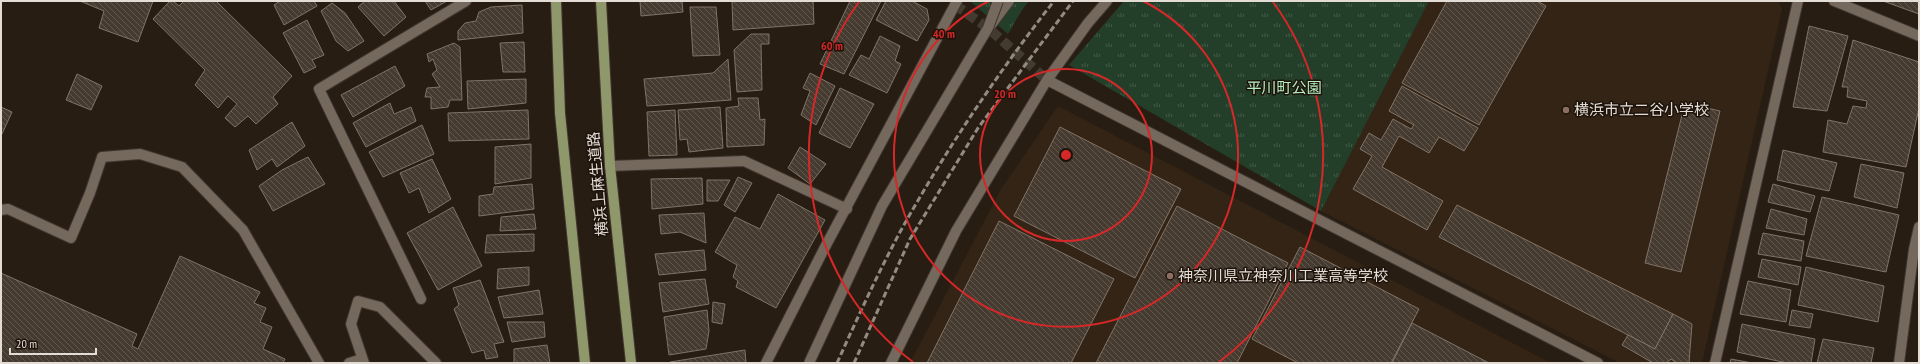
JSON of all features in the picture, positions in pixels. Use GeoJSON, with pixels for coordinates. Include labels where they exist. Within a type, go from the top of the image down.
{"type":"FeatureCollection","features":[{"type":"Feature","properties":{"kind":"main road","name":"横浜上麻生道路"},"geometry":{"type":"LineString","coordinates":[[556,1],[560,113],[585,363]]}},
{"type":"Feature","properties":{"kind":"main road","name":"横浜上麻生道路"},"geometry":{"type":"LineString","coordinates":[[601,1],[610,166],[631,363]]}},
{"type":"Feature","properties":{"kind":"street"},"geometry":{"type":"LineString","coordinates":[[421,299],[319,89],[466,1]]}},
{"type":"Feature","properties":{"kind":"street"},"geometry":{"type":"LineString","coordinates":[[988,28],[998,1]]}},
{"type":"Feature","properties":{"kind":"street"},"geometry":{"type":"LineString","coordinates":[[809,363],[882,206],[988,28],[1008,1]]}},
{"type":"Feature","properties":{"kind":"street"},"geometry":{"type":"LineString","coordinates":[[891,363],[956,231],[1047,80],[1088,24],[1107,1]]}},
{"type":"Feature","properties":{"kind":"street"},"geometry":{"type":"LineString","coordinates":[[1715,363],[1798,1]]}},
{"type":"Feature","properties":{"kind":"street"},"geometry":{"type":"LineString","coordinates":[[1834,1],[1919,36]]}},
{"type":"Feature","properties":{"kind":"street"},"geometry":{"type":"LineString","coordinates":[[766,363],[953,2]]}},
{"type":"Feature","properties":{"kind":"street"},"geometry":{"type":"LineString","coordinates":[[1047,80],[1598,363]]}},
{"type":"Feature","properties":{"kind":"street"},"geometry":{"type":"LineString","coordinates":[[1,210],[8,209],[71,238],[90,193],[102,157],[140,154],[182,167],[243,230],[319,363]]}},
{"type":"Feature","properties":{"kind":"street"},"geometry":{"type":"LineString","coordinates":[[610,166],[744,162],[846,209]]}},
{"type":"Feature","properties":{"kind":"street"},"geometry":{"type":"LineString","coordinates":[[1900,363],[1917,250],[1919,227]]}},
{"type":"Feature","properties":{"kind":"street"},"geometry":{"type":"LineString","coordinates":[[349,363],[363,361],[351,324],[358,301],[380,308],[436,363]]}},
{"type":"Feature","properties":{"kind":"shaded area","name":"横浜市立二谷小学校"},"geometry":{"type":"Polygon","coordinates":[[[1429,1],[1778,1],[1782,9],[1702,363],[1620,363],[1321,211],[1429,1]]]}},
{"type":"Feature","properties":{"kind":"shaded area","name":"神奈川県立神奈川工業高等学校"},"geometry":{"type":"Polygon","coordinates":[[[1058,106],[1551,363],[910,363],[1001,189],[1058,106]]]}},
{"type":"Feature","properties":{"kind":"green space"},"geometry":{"type":"Polygon","coordinates":[[[970,1],[1029,1],[1008,34],[970,1]]]}},
{"type":"Feature","properties":{"kind":"green space","name":"平川町公園"},"geometry":{"type":"Polygon","coordinates":[[[1124,1],[1429,1],[1321,211],[1069,65],[1124,1]]]}},
{"type":"Feature","properties":{"kind":"building"},"geometry":{"type":"Polygon","coordinates":[[[80,1],[153,1],[138,42],[99,28],[104,11],[80,1]]]}},
{"type":"Feature","properties":{"kind":"building"},"geometry":{"type":"Polygon","coordinates":[[[170,1],[173,1],[179,6],[184,1],[216,1],[292,76],[273,97],[278,104],[256,124],[248,116],[235,127],[225,118],[237,104],[228,96],[218,108],[195,85],[205,70],[153,19],[170,1]]]}},
{"type":"Feature","properties":{"kind":"building"},"geometry":{"type":"Polygon","coordinates":[[[280,1],[314,1],[317,6],[284,25],[274,5],[280,1]]]}},
{"type":"Feature","properties":{"kind":"building"},"geometry":{"type":"Polygon","coordinates":[[[365,1],[394,1],[406,17],[384,36],[358,7],[365,1]]]}},
{"type":"Feature","properties":{"kind":"building"},"geometry":{"type":"Polygon","coordinates":[[[425,1],[447,1],[431,10],[425,1]]]}},
{"type":"Feature","properties":{"kind":"building"},"geometry":{"type":"Polygon","coordinates":[[[640,1],[682,1],[683,12],[641,16],[640,1]]]}},
{"type":"Feature","properties":{"kind":"building"},"geometry":{"type":"Polygon","coordinates":[[[732,1],[813,1],[814,24],[733,30],[732,1]]]}},
{"type":"Feature","properties":{"kind":"building"},"geometry":{"type":"Polygon","coordinates":[[[850,1],[881,1],[844,74],[820,64],[850,1]]]}},
{"type":"Feature","properties":{"kind":"building"},"geometry":{"type":"Polygon","coordinates":[[[886,1],[912,1],[927,9],[929,20],[917,41],[876,20],[886,1]]]}},
{"type":"Feature","properties":{"kind":"building"},"geometry":{"type":"Polygon","coordinates":[[[1447,1],[1537,1],[1546,6],[1479,125],[1402,83],[1447,1]]]}},
{"type":"Feature","properties":{"kind":"building"},"geometry":{"type":"Polygon","coordinates":[[[1883,1],[1919,1],[1919,14],[1883,1]]]}},
{"type":"Feature","properties":{"kind":"building"},"geometry":{"type":"Polygon","coordinates":[[[332,3],[345,13],[364,41],[348,51],[336,41],[321,11],[332,3]]]}},
{"type":"Feature","properties":{"kind":"building"},"geometry":{"type":"Polygon","coordinates":[[[522,5],[523,33],[458,40],[458,31],[465,23],[476,21],[479,12],[491,7],[522,5]]]}},
{"type":"Feature","properties":{"kind":"building"},"geometry":{"type":"Polygon","coordinates":[[[690,7],[716,7],[720,55],[693,56],[690,7]]]}},
{"type":"Feature","properties":{"kind":"building"},"geometry":{"type":"Polygon","coordinates":[[[307,20],[324,55],[312,60],[316,67],[304,73],[283,33],[307,20]]]}},
{"type":"Feature","properties":{"kind":"building"},"geometry":{"type":"Polygon","coordinates":[[[1809,26],[1848,36],[1827,111],[1793,107],[1809,26]]]}},
{"type":"Feature","properties":{"kind":"building"},"geometry":{"type":"Polygon","coordinates":[[[751,34],[769,34],[769,44],[761,44],[762,90],[737,92],[734,50],[751,34]]]}},
{"type":"Feature","properties":{"kind":"building"},"geometry":{"type":"Polygon","coordinates":[[[880,36],[900,46],[895,61],[901,64],[887,93],[849,75],[861,55],[869,59],[880,36]]]}},
{"type":"Feature","properties":{"kind":"building"},"geometry":{"type":"Polygon","coordinates":[[[1853,40],[1919,62],[1919,108],[1906,167],[1823,152],[1828,120],[1847,124],[1853,106],[1866,108],[1867,101],[1847,97],[1848,87],[1842,87],[1853,40]]]}},
{"type":"Feature","properties":{"kind":"building"},"geometry":{"type":"Polygon","coordinates":[[[524,42],[525,72],[503,72],[500,43],[524,42]]]}},
{"type":"Feature","properties":{"kind":"building"},"geometry":{"type":"Polygon","coordinates":[[[454,43],[460,47],[462,100],[450,100],[448,107],[431,109],[431,97],[425,97],[427,88],[440,87],[432,74],[437,70],[433,59],[429,62],[427,54],[454,43]]]}},
{"type":"Feature","properties":{"kind":"building"},"geometry":{"type":"Polygon","coordinates":[[[728,59],[731,100],[647,106],[644,79],[713,73],[728,59]]]}},
{"type":"Feature","properties":{"kind":"building"},"geometry":{"type":"Polygon","coordinates":[[[395,66],[405,86],[353,117],[341,95],[395,66]]]}},
{"type":"Feature","properties":{"kind":"building"},"geometry":{"type":"Polygon","coordinates":[[[810,73],[835,86],[816,125],[801,115],[810,91],[803,88],[810,73]]]}},
{"type":"Feature","properties":{"kind":"building"},"geometry":{"type":"Polygon","coordinates":[[[77,74],[102,86],[91,110],[66,100],[77,74]]]}},
{"type":"Feature","properties":{"kind":"building"},"geometry":{"type":"Polygon","coordinates":[[[526,79],[526,103],[468,109],[467,81],[526,79]]]}},
{"type":"Feature","properties":{"kind":"building"},"geometry":{"type":"Polygon","coordinates":[[[1402,86],[1478,128],[1464,151],[1439,137],[1429,153],[1399,136],[1382,167],[1443,201],[1427,230],[1353,189],[1372,156],[1360,149],[1369,133],[1381,140],[1393,119],[1411,129],[1414,125],[1389,111],[1402,86]]]}},
{"type":"Feature","properties":{"kind":"building"},"geometry":{"type":"Polygon","coordinates":[[[840,88],[874,104],[850,148],[819,133],[840,88]]]}},
{"type":"Feature","properties":{"kind":"building"},"geometry":{"type":"Polygon","coordinates":[[[738,98],[758,98],[760,120],[765,119],[764,145],[727,147],[726,108],[739,106],[738,98]]]}},
{"type":"Feature","properties":{"kind":"building"},"geometry":{"type":"Polygon","coordinates":[[[390,103],[394,114],[411,107],[416,121],[366,147],[353,123],[390,103]]]}},
{"type":"Feature","properties":{"kind":"building"},"geometry":{"type":"Polygon","coordinates":[[[1685,103],[1720,111],[1681,272],[1645,263],[1685,103]]]}},
{"type":"Feature","properties":{"kind":"building"},"geometry":{"type":"Polygon","coordinates":[[[1,107],[12,112],[2,134],[1,134],[1,107]]]}},
{"type":"Feature","properties":{"kind":"building"},"geometry":{"type":"Polygon","coordinates":[[[720,107],[723,148],[689,152],[687,139],[680,140],[678,110],[720,107]]]}},
{"type":"Feature","properties":{"kind":"building"},"geometry":{"type":"Polygon","coordinates":[[[528,110],[529,139],[449,141],[448,113],[528,110]]]}},
{"type":"Feature","properties":{"kind":"building"},"geometry":{"type":"Polygon","coordinates":[[[675,110],[677,155],[649,156],[647,112],[675,110]]]}},
{"type":"Feature","properties":{"kind":"building"},"geometry":{"type":"Polygon","coordinates":[[[292,122],[305,146],[277,167],[272,159],[257,170],[249,150],[292,122]]]}},
{"type":"Feature","properties":{"kind":"building"},"geometry":{"type":"Polygon","coordinates":[[[422,125],[434,154],[383,177],[369,152],[422,125]]]}},
{"type":"Feature","properties":{"kind":"building"},"geometry":{"type":"Polygon","coordinates":[[[1060,127],[1181,189],[1135,278],[1014,216],[1060,127]]]}},
{"type":"Feature","properties":{"kind":"building"},"geometry":{"type":"Polygon","coordinates":[[[531,144],[531,178],[495,184],[495,147],[531,144]]]}},
{"type":"Feature","properties":{"kind":"building"},"geometry":{"type":"Polygon","coordinates":[[[800,147],[826,164],[810,184],[788,168],[800,147]]]}},
{"type":"Feature","properties":{"kind":"building"},"geometry":{"type":"Polygon","coordinates":[[[1783,150],[1837,163],[1829,191],[1777,180],[1783,150]]]}},
{"type":"Feature","properties":{"kind":"building"},"geometry":{"type":"Polygon","coordinates":[[[308,157],[325,184],[273,211],[259,186],[282,170],[308,157]]]}},
{"type":"Feature","properties":{"kind":"building"},"geometry":{"type":"Polygon","coordinates":[[[432,159],[451,199],[429,213],[419,188],[409,193],[400,173],[432,159]]]}},
{"type":"Feature","properties":{"kind":"building"},"geometry":{"type":"Polygon","coordinates":[[[1861,164],[1904,173],[1897,208],[1854,197],[1861,164]]]}},
{"type":"Feature","properties":{"kind":"building"},"geometry":{"type":"Polygon","coordinates":[[[738,177],[752,183],[735,212],[724,205],[738,177]]]}},
{"type":"Feature","properties":{"kind":"building"},"geometry":{"type":"Polygon","coordinates":[[[702,178],[703,204],[652,209],[651,179],[702,178]]]}},
{"type":"Feature","properties":{"kind":"building"},"geometry":{"type":"Polygon","coordinates":[[[707,180],[730,180],[718,201],[707,201],[707,180]]]}},
{"type":"Feature","properties":{"kind":"building"},"geometry":{"type":"Polygon","coordinates":[[[532,184],[534,209],[479,216],[479,196],[493,194],[494,187],[532,184]]]}},
{"type":"Feature","properties":{"kind":"building"},"geometry":{"type":"Polygon","coordinates":[[[1773,184],[1815,196],[1810,212],[1768,202],[1773,184]]]}},
{"type":"Feature","properties":{"kind":"building"},"geometry":{"type":"Polygon","coordinates":[[[778,194],[825,220],[776,308],[736,287],[738,281],[733,277],[737,265],[715,252],[735,217],[760,229],[778,194]]]}},
{"type":"Feature","properties":{"kind":"building"},"geometry":{"type":"Polygon","coordinates":[[[1822,197],[1899,215],[1886,272],[1806,256],[1822,197]]]}},
{"type":"Feature","properties":{"kind":"building"},"geometry":{"type":"Polygon","coordinates":[[[1457,205],[1673,314],[1655,349],[1439,237],[1457,205]]]}},
{"type":"Feature","properties":{"kind":"building"},"geometry":{"type":"Polygon","coordinates":[[[1177,206],[1288,263],[1237,363],[1096,363],[1177,206]]]}},
{"type":"Feature","properties":{"kind":"building"},"geometry":{"type":"Polygon","coordinates":[[[453,207],[482,266],[438,290],[407,233],[453,207]]]}},
{"type":"Feature","properties":{"kind":"building"},"geometry":{"type":"Polygon","coordinates":[[[1771,209],[1807,219],[1804,235],[1766,228],[1771,209]]]}},
{"type":"Feature","properties":{"kind":"building"},"geometry":{"type":"Polygon","coordinates":[[[704,213],[706,243],[680,232],[661,234],[659,215],[704,213]]]}},
{"type":"Feature","properties":{"kind":"building"},"geometry":{"type":"Polygon","coordinates":[[[534,214],[536,229],[500,231],[501,217],[534,214]]]}},
{"type":"Feature","properties":{"kind":"building"},"geometry":{"type":"Polygon","coordinates":[[[999,221],[1114,279],[1071,363],[927,363],[999,221]]]}},
{"type":"Feature","properties":{"kind":"building"},"geometry":{"type":"Polygon","coordinates":[[[1763,233],[1804,241],[1801,261],[1758,254],[1763,233]]]}},
{"type":"Feature","properties":{"kind":"building"},"geometry":{"type":"Polygon","coordinates":[[[534,234],[534,251],[485,253],[487,235],[534,234]]]}},
{"type":"Feature","properties":{"kind":"building"},"geometry":{"type":"Polygon","coordinates":[[[1300,247],[1419,309],[1391,363],[1298,363],[1252,339],[1300,247]]]}},
{"type":"Feature","properties":{"kind":"building"},"geometry":{"type":"Polygon","coordinates":[[[704,250],[706,270],[659,275],[655,254],[704,250]]]}},
{"type":"Feature","properties":{"kind":"building"},"geometry":{"type":"Polygon","coordinates":[[[180,256],[260,292],[254,303],[266,308],[260,322],[272,327],[263,349],[285,359],[283,363],[1,363],[1,273],[137,334],[132,346],[138,349],[180,256]]]}},
{"type":"Feature","properties":{"kind":"building"},"geometry":{"type":"Polygon","coordinates":[[[1762,259],[1801,267],[1798,285],[1758,277],[1762,259]]]}},
{"type":"Feature","properties":{"kind":"building"},"geometry":{"type":"Polygon","coordinates":[[[529,267],[529,285],[497,289],[498,269],[529,267]]]}},
{"type":"Feature","properties":{"kind":"building"},"geometry":{"type":"Polygon","coordinates":[[[1806,267],[1884,286],[1878,322],[1798,305],[1806,267]]]}},
{"type":"Feature","properties":{"kind":"building"},"geometry":{"type":"Polygon","coordinates":[[[705,279],[709,304],[663,312],[659,283],[705,279]]]}},
{"type":"Feature","properties":{"kind":"building"},"geometry":{"type":"Polygon","coordinates":[[[480,280],[504,342],[494,344],[498,357],[486,359],[484,350],[472,353],[454,309],[459,305],[453,288],[480,280]]]}},
{"type":"Feature","properties":{"kind":"building"},"geometry":{"type":"Polygon","coordinates":[[[1748,281],[1791,290],[1786,322],[1740,314],[1748,281]]]}},
{"type":"Feature","properties":{"kind":"building"},"geometry":{"type":"Polygon","coordinates":[[[539,290],[543,314],[504,318],[498,297],[539,290]]]}},
{"type":"Feature","properties":{"kind":"building"},"geometry":{"type":"Polygon","coordinates":[[[713,302],[725,304],[722,324],[712,322],[713,302]]]}},
{"type":"Feature","properties":{"kind":"building"},"geometry":{"type":"Polygon","coordinates":[[[707,310],[709,331],[706,349],[669,355],[664,317],[707,310]]]}},
{"type":"Feature","properties":{"kind":"building"},"geometry":{"type":"Polygon","coordinates":[[[1792,310],[1813,314],[1810,328],[1789,325],[1792,310]]]}},
{"type":"Feature","properties":{"kind":"building"},"geometry":{"type":"Polygon","coordinates":[[[1673,314],[1692,324],[1689,363],[1677,363],[1671,359],[1666,363],[1653,363],[1622,345],[1628,335],[1655,349],[1673,314]]]}},
{"type":"Feature","properties":{"kind":"building"},"geometry":{"type":"Polygon","coordinates":[[[507,322],[544,322],[545,337],[512,342],[507,322]]]}},
{"type":"Feature","properties":{"kind":"building"},"geometry":{"type":"Polygon","coordinates":[[[1412,323],[1489,363],[1392,363],[1412,323]]]}},
{"type":"Feature","properties":{"kind":"building"},"geometry":{"type":"Polygon","coordinates":[[[1742,324],[1815,339],[1811,363],[1787,363],[1737,352],[1742,324]]]}},
{"type":"Feature","properties":{"kind":"building"},"geometry":{"type":"Polygon","coordinates":[[[1823,339],[1874,348],[1871,363],[1817,363],[1823,339]]]}},
{"type":"Feature","properties":{"kind":"building"},"geometry":{"type":"Polygon","coordinates":[[[547,345],[550,363],[514,363],[514,349],[547,345]]]}},
{"type":"Feature","properties":{"kind":"building"},"geometry":{"type":"Polygon","coordinates":[[[745,350],[746,363],[670,363],[670,362],[745,350]]]}},
{"type":"Feature","properties":{"kind":"building"},"geometry":{"type":"Polygon","coordinates":[[[1731,359],[1752,363],[1730,363],[1731,359]]]}},
{"type":"Feature","properties":{"kind":"tunnel"},"geometry":{"type":"LineString","coordinates":[[955,5],[988,28],[1047,80]]}},
{"type":"Feature","properties":{"kind":"railway"},"geometry":{"type":"LineString","coordinates":[[837,363],[867,297],[917,202],[972,114],[1012,56],[1054,1]]}},
{"type":"Feature","properties":{"kind":"railway"},"geometry":{"type":"LineString","coordinates":[[854,363],[910,239],[978,128],[1073,1]]}},
{"type":"Feature","properties":{"kind":"place","name":"横浜市立二谷小学校"},"geometry":{"type":"Point","coordinates":[1566,110]}},
{"type":"Feature","properties":{"kind":"place","name":"神奈川県立神奈川工業高等学校"},"geometry":{"type":"Point","coordinates":[1170,276]}}]}
